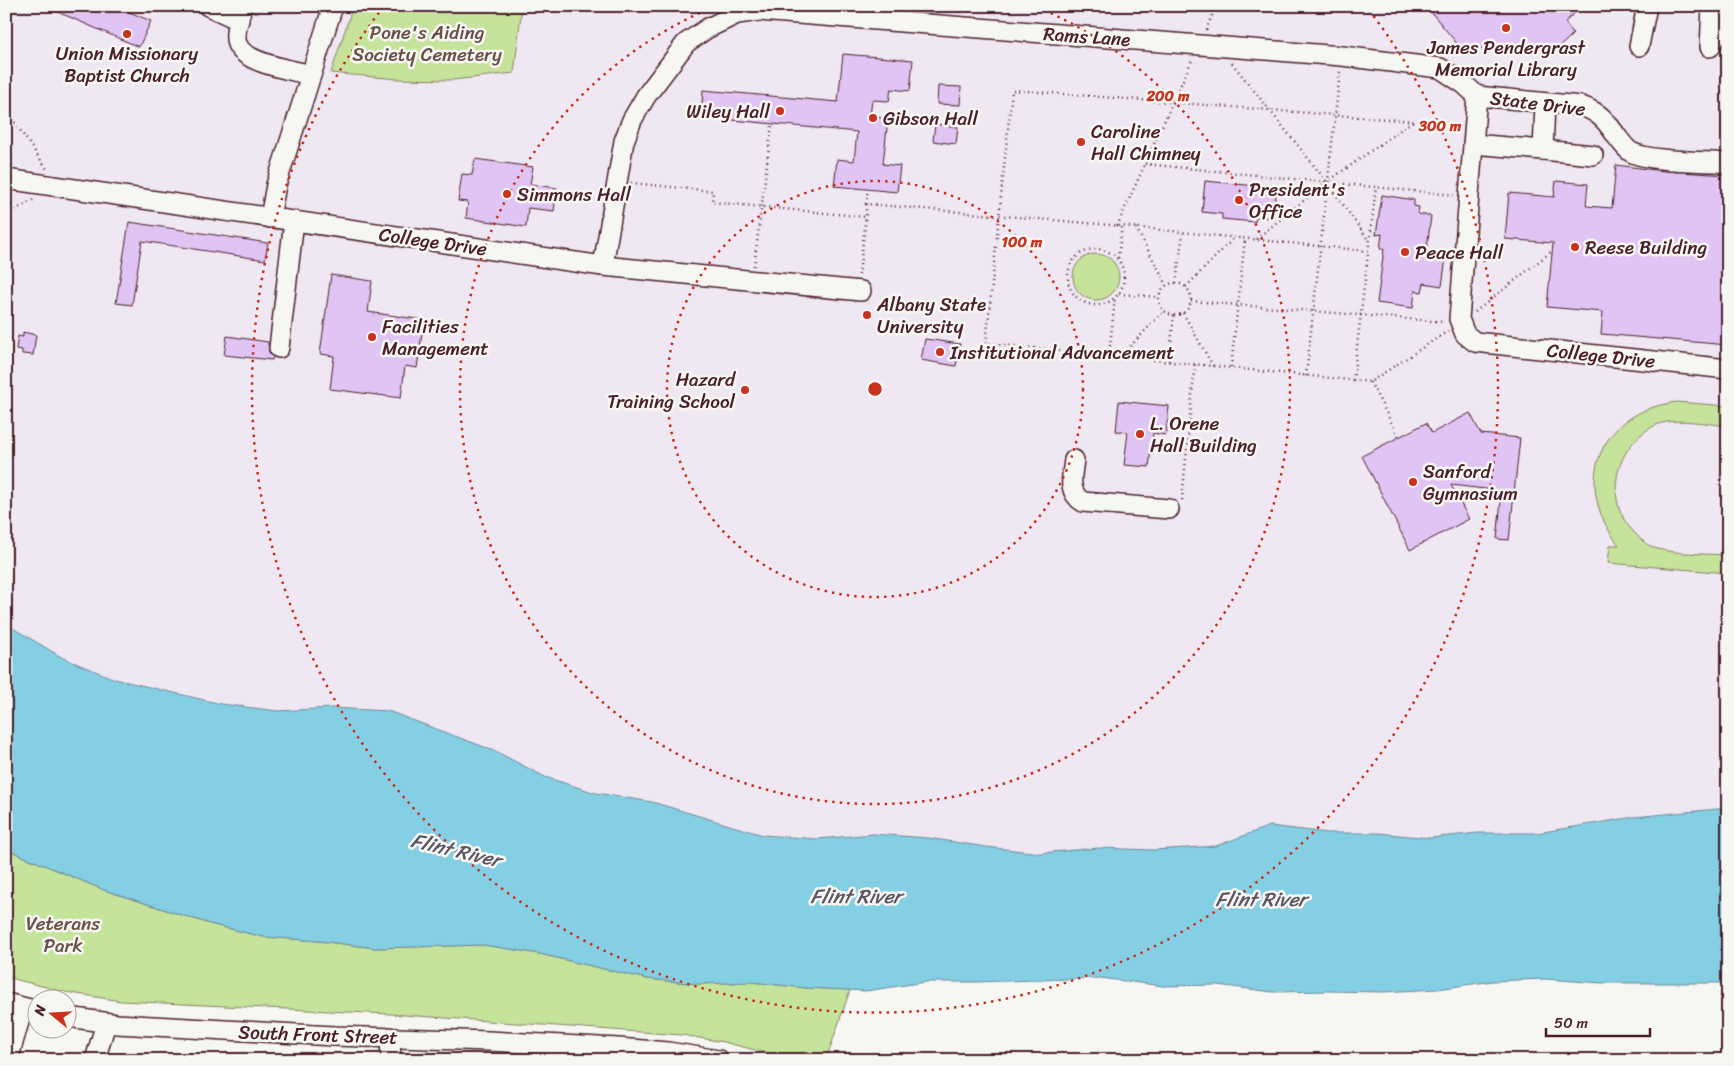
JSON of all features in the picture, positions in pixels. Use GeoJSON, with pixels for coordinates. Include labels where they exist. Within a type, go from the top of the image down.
{"type":"FeatureCollection","features":[{"type":"Feature","properties":{"kind":"street"},"geometry":{"type":"LineString","coordinates":[[208,6],[241,13],[236,35],[237,44],[240,49],[254,60],[311,75]]}},
{"type":"Feature","properties":{"kind":"street"},"geometry":{"type":"LineString","coordinates":[[270,218],[276,185],[333,6]]}},
{"type":"Feature","properties":{"kind":"street"},"geometry":{"type":"LineString","coordinates":[[1639,46],[1647,6]]}},
{"type":"Feature","properties":{"kind":"street"},"geometry":{"type":"LineString","coordinates":[[1712,6],[1710,47],[1728,17]]}},
{"type":"Feature","properties":{"kind":"street","name":"Rams Lane"},"geometry":{"type":"LineString","coordinates":[[603,266],[624,141],[632,120],[654,84],[686,44],[708,28],[737,14],[759,11],[1342,56],[1440,68],[1477,96]]}},
{"type":"Feature","properties":{"kind":"street"},"geometry":{"type":"LineString","coordinates":[[1460,324],[1477,96]]}},
{"type":"Feature","properties":{"kind":"street","name":"State Drive"},"geometry":{"type":"LineString","coordinates":[[1477,96],[1581,106],[1593,110],[1602,117],[1630,152],[1645,157],[1728,163]]}},
{"type":"Feature","properties":{"kind":"street"},"geometry":{"type":"LineString","coordinates":[[1544,150],[1545,103]]}},
{"type":"Feature","properties":{"kind":"street"},"geometry":{"type":"LineString","coordinates":[[1473,144],[1593,155]]}},
{"type":"Feature","properties":{"kind":"street","name":"College Drive"},"geometry":{"type":"LineString","coordinates":[[6,179],[603,266],[859,290]]}},
{"type":"Feature","properties":{"kind":"street"},"geometry":{"type":"LineString","coordinates":[[279,348],[294,221]]}},
{"type":"Feature","properties":{"kind":"street","name":"College Drive"},"geometry":{"type":"LineString","coordinates":[[1460,324],[1465,334],[1475,342],[1728,369]]}},
{"type":"Feature","properties":{"kind":"street"},"geometry":{"type":"LineString","coordinates":[[1074,460],[1071,484],[1073,494],[1083,502],[1169,509]]}},
{"type":"Feature","properties":{"kind":"street"},"geometry":{"type":"LineString","coordinates":[[8,1060],[22,1007]]}},
{"type":"Feature","properties":{"kind":"street","name":"South Front Street"},"geometry":{"type":"LineString","coordinates":[[78,1019],[106,1023],[334,1036],[618,1048],[668,1052],[719,1060]]}},
{"type":"Feature","properties":{"kind":"street"},"geometry":{"type":"LineString","coordinates":[[95,1060],[106,1023]]}},
{"type":"Feature","properties":{"kind":"street"},"geometry":{"type":"LineString","coordinates":[[390,1037],[391,1060]]}},
{"type":"Feature","properties":{"kind":"path"},"geometry":{"type":"LineString","coordinates":[[1116,226],[1216,6]]}},
{"type":"Feature","properties":{"kind":"path"},"geometry":{"type":"LineString","coordinates":[[1218,46],[1327,182],[1369,241]]}},
{"type":"Feature","properties":{"kind":"path"},"geometry":{"type":"LineString","coordinates":[[1306,376],[1342,56]]}},
{"type":"Feature","properties":{"kind":"path"},"geometry":{"type":"LineString","coordinates":[[1254,240],[1327,182],[1414,121],[1012,90],[986,343],[1370,382],[1460,324],[1552,251]]}},
{"type":"Feature","properties":{"kind":"path"},"geometry":{"type":"LineString","coordinates":[[6,110],[48,171]]}},
{"type":"Feature","properties":{"kind":"path"},"geometry":{"type":"LineString","coordinates":[[752,281],[772,124]]}},
{"type":"Feature","properties":{"kind":"path"},"geometry":{"type":"LineString","coordinates":[[1145,164],[1469,197]]}},
{"type":"Feature","properties":{"kind":"path"},"geometry":{"type":"LineString","coordinates":[[617,182],[713,191],[712,202],[866,217]]}},
{"type":"Feature","properties":{"kind":"path"},"geometry":{"type":"LineString","coordinates":[[1352,380],[1376,188]]}},
{"type":"Feature","properties":{"kind":"path"},"geometry":{"type":"LineString","coordinates":[[859,290],[868,189]]}},
{"type":"Feature","properties":{"kind":"path"},"geometry":{"type":"LineString","coordinates":[[6,215],[36,198]]}},
{"type":"Feature","properties":{"kind":"path"},"geometry":{"type":"LineString","coordinates":[[866,204],[1122,226],[1368,251]]}},
{"type":"Feature","properties":{"kind":"path"},"geometry":{"type":"LineString","coordinates":[[1118,260],[1122,226]]}},
{"type":"Feature","properties":{"kind":"path"},"geometry":{"type":"LineString","coordinates":[[1136,228],[1166,285]]}},
{"type":"Feature","properties":{"kind":"path"},"geometry":{"type":"LineString","coordinates":[[1176,283],[1183,233]]}},
{"type":"Feature","properties":{"kind":"path"},"geometry":{"type":"LineString","coordinates":[[1186,287],[1234,238]]}},
{"type":"Feature","properties":{"kind":"path"},"geometry":{"type":"LineString","coordinates":[[1231,368],[1245,240]]}},
{"type":"Feature","properties":{"kind":"path"},"geometry":{"type":"LineString","coordinates":[[1088,249],[1108,250],[1118,260],[1124,272],[1124,279],[1118,294],[1102,305],[1092,305],[1075,297],[1067,279],[1068,269],[1072,260],[1079,253],[1088,249]]}},
{"type":"Feature","properties":{"kind":"path"},"geometry":{"type":"LineString","coordinates":[[1176,283],[1186,287],[1190,293],[1191,301],[1188,309],[1174,315],[1164,311],[1159,297],[1160,291],[1166,285],[1176,283]]}},
{"type":"Feature","properties":{"kind":"path"},"geometry":{"type":"LineString","coordinates":[[1118,294],[1159,297]]}},
{"type":"Feature","properties":{"kind":"path"},"geometry":{"type":"LineString","coordinates":[[1109,356],[1115,297]]}},
{"type":"Feature","properties":{"kind":"path"},"geometry":{"type":"LineString","coordinates":[[1191,301],[1460,324]]}},
{"type":"Feature","properties":{"kind":"path"},"geometry":{"type":"LineString","coordinates":[[1120,356],[1164,311]]}},
{"type":"Feature","properties":{"kind":"path"},"geometry":{"type":"LineString","coordinates":[[1182,313],[1213,366]]}},
{"type":"Feature","properties":{"kind":"path"},"geometry":{"type":"LineString","coordinates":[[1169,362],[1174,315]]}},
{"type":"Feature","properties":{"kind":"path"},"geometry":{"type":"LineString","coordinates":[[1169,509],[1182,502],[1195,364]]}},
{"type":"Feature","properties":{"kind":"path"},"geometry":{"type":"LineString","coordinates":[[1370,382],[1399,437]]}},
{"type":"Feature","properties":{"kind":"shaded area","name":"Albany State University"},"geometry":{"type":"Polygon","coordinates":[[[6,6],[1728,6],[1728,808],[1634,817],[1537,833],[1479,833],[1430,838],[1378,833],[1328,833],[1270,826],[1216,846],[1154,850],[1098,848],[1041,853],[928,838],[873,834],[818,839],[763,835],[652,802],[596,793],[545,777],[495,751],[333,708],[278,711],[221,704],[115,679],[63,658],[6,624],[6,6]]]}},
{"type":"Feature","properties":{"kind":"green space","name":"Pone's Aiding Society Cemetery"},"geometry":{"type":"Polygon","coordinates":[[[353,6],[522,6],[514,73],[453,80],[397,79],[331,73],[353,6]]]}},
{"type":"Feature","properties":{"kind":"green space"},"geometry":{"type":"Polygon","coordinates":[[[1101,254],[1113,260],[1118,268],[1118,286],[1113,294],[1105,299],[1091,300],[1079,294],[1074,286],[1073,272],[1079,260],[1087,255],[1101,254]]]}},
{"type":"Feature","properties":{"kind":"green space"},"geometry":{"type":"Polygon","coordinates":[[[1677,402],[1728,406],[1728,426],[1672,422],[1656,425],[1643,433],[1623,457],[1616,487],[1618,502],[1623,517],[1641,540],[1659,549],[1728,555],[1728,573],[1608,563],[1610,545],[1619,545],[1604,522],[1596,498],[1595,475],[1600,454],[1611,435],[1628,420],[1650,408],[1677,402]]]}},
{"type":"Feature","properties":{"kind":"green space","name":"Veterans Park"},"geometry":{"type":"Polygon","coordinates":[[[6,849],[104,890],[210,924],[264,937],[376,948],[484,945],[540,954],[647,979],[699,984],[751,982],[806,988],[850,990],[826,1060],[793,1060],[724,1042],[682,1035],[390,1014],[121,1001],[78,994],[78,988],[49,988],[6,977],[6,849]]]}},
{"type":"Feature","properties":{"kind":"water","name":"Flint River"},"geometry":{"type":"Polygon","coordinates":[[[6,624],[63,658],[115,679],[221,704],[278,711],[333,708],[388,711],[495,751],[545,777],[596,793],[652,802],[763,835],[818,839],[873,834],[928,838],[1041,853],[1098,848],[1154,850],[1216,846],[1270,826],[1328,833],[1378,833],[1430,838],[1478,833],[1537,833],[1634,817],[1728,808],[1728,983],[1602,983],[1545,979],[1493,981],[1438,989],[1383,992],[1273,992],[1217,985],[1163,986],[1100,978],[925,982],[866,991],[806,988],[751,982],[699,984],[647,979],[540,954],[484,945],[376,948],[264,937],[210,924],[104,890],[6,849],[6,624]]]}},
{"type":"Feature","properties":{"kind":"building","name":"Union Missionary Baptist Church"},"geometry":{"type":"Polygon","coordinates":[[[44,6],[123,6],[122,9],[151,21],[139,47],[44,6]]]}},
{"type":"Feature","properties":{"kind":"building","name":"James Pendergrast Memorial Library"},"geometry":{"type":"Polygon","coordinates":[[[1426,6],[1571,6],[1576,12],[1565,22],[1573,34],[1550,56],[1539,44],[1528,53],[1459,46],[1426,6]]]}},
{"type":"Feature","properties":{"kind":"building"},"geometry":{"type":"Polygon","coordinates":[[[843,54],[913,60],[910,91],[891,89],[889,101],[872,100],[870,116],[888,119],[883,164],[900,166],[897,192],[834,186],[837,159],[854,161],[857,132],[701,117],[703,90],[838,102],[843,54]]]}},
{"type":"Feature","properties":{"kind":"building"},"geometry":{"type":"Polygon","coordinates":[[[938,86],[961,87],[960,105],[937,104],[938,86]]]}},
{"type":"Feature","properties":{"kind":"building"},"geometry":{"type":"Polygon","coordinates":[[[935,124],[958,127],[956,144],[933,141],[935,124]]]}},
{"type":"Feature","properties":{"kind":"building","name":"Simmons Hall"},"geometry":{"type":"Polygon","coordinates":[[[475,159],[533,167],[530,184],[557,188],[554,211],[528,208],[526,227],[466,218],[468,202],[458,201],[462,174],[472,175],[475,159]]]}},
{"type":"Feature","properties":{"kind":"building"},"geometry":{"type":"Polygon","coordinates":[[[1616,165],[1663,171],[1728,175],[1728,345],[1601,334],[1603,312],[1547,307],[1553,243],[1505,239],[1509,193],[1554,197],[1556,181],[1588,184],[1586,206],[1612,208],[1616,165]]]}},
{"type":"Feature","properties":{"kind":"building","name":"President's Office"},"geometry":{"type":"Polygon","coordinates":[[[1205,181],[1277,188],[1273,218],[1256,217],[1255,222],[1222,219],[1222,214],[1202,212],[1205,181]]]}},
{"type":"Feature","properties":{"kind":"building","name":"Peace Hall"},"geometry":{"type":"Polygon","coordinates":[[[1382,195],[1414,200],[1414,206],[1419,207],[1418,214],[1431,216],[1426,256],[1446,258],[1442,286],[1424,283],[1422,292],[1415,291],[1413,308],[1377,303],[1384,249],[1380,249],[1382,234],[1376,235],[1382,195]]]}},
{"type":"Feature","properties":{"kind":"building"},"geometry":{"type":"Polygon","coordinates":[[[129,222],[268,243],[265,260],[142,241],[132,305],[116,303],[129,222]]]}},
{"type":"Feature","properties":{"kind":"building","name":"Facilities Management"},"geometry":{"type":"Polygon","coordinates":[[[331,275],[372,281],[368,312],[424,320],[417,368],[405,366],[401,398],[330,389],[334,356],[320,354],[331,275]]]}},
{"type":"Feature","properties":{"kind":"building"},"geometry":{"type":"Polygon","coordinates":[[[23,332],[36,335],[33,355],[22,354],[22,350],[16,349],[18,336],[23,337],[23,332]]]}},
{"type":"Feature","properties":{"kind":"building"},"geometry":{"type":"Polygon","coordinates":[[[227,336],[268,342],[269,352],[273,357],[272,360],[224,355],[227,336]]]}},
{"type":"Feature","properties":{"kind":"building","name":"Institutional Advancement"},"geometry":{"type":"Polygon","coordinates":[[[925,339],[960,344],[956,366],[921,360],[925,339]]]}},
{"type":"Feature","properties":{"kind":"building","name":"L. Orene Hall Building"},"geometry":{"type":"Polygon","coordinates":[[[1119,401],[1169,406],[1166,435],[1153,433],[1149,467],[1124,465],[1128,432],[1116,431],[1119,401]]]}},
{"type":"Feature","properties":{"kind":"building","name":"Sanford Gymnasium"},"geometry":{"type":"Polygon","coordinates":[[[1470,413],[1481,434],[1520,438],[1509,540],[1497,539],[1502,491],[1451,485],[1469,519],[1410,550],[1362,456],[1426,423],[1432,433],[1470,413]]]}},
{"type":"Feature","properties":{"kind":"place","name":"James Pendergrast Memorial Library"},"geometry":{"type":"Point","coordinates":[1506,28]}},
{"type":"Feature","properties":{"kind":"place","name":"Union Missionary Baptist Church"},"geometry":{"type":"Point","coordinates":[127,34]}},
{"type":"Feature","properties":{"kind":"place","name":"Wiley Hall"},"geometry":{"type":"Point","coordinates":[780,111]}},
{"type":"Feature","properties":{"kind":"place","name":"Gibson Hall"},"geometry":{"type":"Point","coordinates":[873,118]}},
{"type":"Feature","properties":{"kind":"place","name":"Caroline Hall Chimney"},"geometry":{"type":"Point","coordinates":[1081,142]}},
{"type":"Feature","properties":{"kind":"place","name":"Simmons Hall"},"geometry":{"type":"Point","coordinates":[507,194]}},
{"type":"Feature","properties":{"kind":"place","name":"President's Office"},"geometry":{"type":"Point","coordinates":[1239,200]}},
{"type":"Feature","properties":{"kind":"place","name":"Reese Building"},"geometry":{"type":"Point","coordinates":[1575,247]}},
{"type":"Feature","properties":{"kind":"place","name":"Peace Hall"},"geometry":{"type":"Point","coordinates":[1405,252]}},
{"type":"Feature","properties":{"kind":"place","name":"Albany State University"},"geometry":{"type":"Point","coordinates":[867,315]}},
{"type":"Feature","properties":{"kind":"place","name":"Facilities Management"},"geometry":{"type":"Point","coordinates":[372,337]}},
{"type":"Feature","properties":{"kind":"place","name":"Institutional Advancement"},"geometry":{"type":"Point","coordinates":[940,352]}},
{"type":"Feature","properties":{"kind":"place","name":"Hazard Training School"},"geometry":{"type":"Point","coordinates":[745,390]}},
{"type":"Feature","properties":{"kind":"place","name":"L. Orene Hall Building"},"geometry":{"type":"Point","coordinates":[1140,434]}},
{"type":"Feature","properties":{"kind":"place","name":"Sanford Gymnasium"},"geometry":{"type":"Point","coordinates":[1413,482]}}]}
